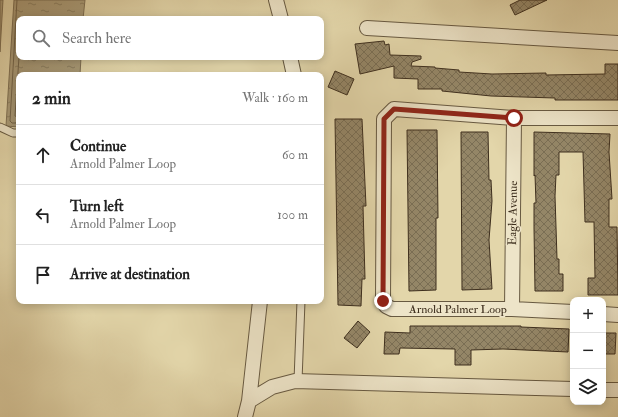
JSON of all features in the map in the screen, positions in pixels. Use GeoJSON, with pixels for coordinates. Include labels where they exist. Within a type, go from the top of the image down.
{"type":"FeatureCollection","features":[{"type":"Feature","properties":{"kind":"street"},"geometry":{"type":"LineString","coordinates":[[276,0],[280,16]]}},
{"type":"Feature","properties":{"kind":"street"},"geometry":{"type":"LineString","coordinates":[[367,28],[618,43]]}},
{"type":"Feature","properties":{"kind":"street"},"geometry":{"type":"LineString","coordinates":[[291,60],[293,72]]}},
{"type":"Feature","properties":{"kind":"street","name":"Arnold Palmer Loop"},"geometry":{"type":"LineString","coordinates":[[570,312],[512,309],[392,309],[386,306],[383,301],[384,119],[394,109],[514,118],[618,118]]}},
{"type":"Feature","properties":{"kind":"street","name":"Eagle Avenue"},"geometry":{"type":"LineString","coordinates":[[512,309],[514,118]]}},
{"type":"Feature","properties":{"kind":"street"},"geometry":{"type":"LineString","coordinates":[[245,417],[249,401],[260,304]]}},
{"type":"Feature","properties":{"kind":"street"},"geometry":{"type":"LineString","coordinates":[[606,314],[618,315]]}},
{"type":"Feature","properties":{"kind":"street"},"geometry":{"type":"LineString","coordinates":[[249,401],[272,387],[298,381],[570,389]]}},
{"type":"Feature","properties":{"kind":"street"},"geometry":{"type":"LineString","coordinates":[[606,390],[618,390]]}},
{"type":"Feature","properties":{"kind":"lane"},"geometry":{"type":"LineString","coordinates":[[0,126],[13,133],[16,133]]}},
{"type":"Feature","properties":{"kind":"lane"},"geometry":{"type":"LineString","coordinates":[[298,381],[302,304]]}},
{"type":"Feature","properties":{"kind":"water"},"geometry":{"type":"Polygon","coordinates":[[[0,0],[3,0],[0,52],[0,0]]]}},
{"type":"Feature","properties":{"kind":"water"},"geometry":{"type":"Polygon","coordinates":[[[14,0],[85,0],[83,16],[16,16],[16,60],[81,60],[80,72],[16,72],[16,127],[6,126],[14,0]]]}},
{"type":"Feature","properties":{"kind":"building"},"geometry":{"type":"Polygon","coordinates":[[[520,0],[547,0],[515,15],[510,5],[520,0]]]}},
{"type":"Feature","properties":{"kind":"building"},"geometry":{"type":"Polygon","coordinates":[[[384,41],[385,45],[389,44],[390,55],[421,56],[421,59],[412,62],[411,66],[459,70],[459,72],[492,74],[546,73],[546,75],[605,74],[605,64],[618,64],[618,100],[555,100],[555,98],[491,96],[442,91],[442,89],[418,89],[418,79],[394,78],[394,66],[360,74],[355,44],[384,41]]]}},
{"type":"Feature","properties":{"kind":"building"},"geometry":{"type":"Polygon","coordinates":[[[335,71],[354,79],[347,95],[328,87],[335,71]]]}},
{"type":"Feature","properties":{"kind":"building"},"geometry":{"type":"Polygon","coordinates":[[[335,119],[362,119],[366,206],[363,206],[365,279],[362,279],[361,306],[338,305],[335,119]]]}},
{"type":"Feature","properties":{"kind":"building"},"geometry":{"type":"Polygon","coordinates":[[[407,130],[437,130],[438,218],[436,218],[436,290],[409,291],[407,130]]]}},
{"type":"Feature","properties":{"kind":"building"},"geometry":{"type":"Polygon","coordinates":[[[461,132],[488,132],[489,180],[491,180],[492,201],[489,240],[492,289],[462,290],[461,132]]]}},
{"type":"Feature","properties":{"kind":"building"},"geometry":{"type":"Polygon","coordinates":[[[534,132],[610,134],[609,152],[612,199],[609,199],[609,227],[617,227],[618,295],[588,295],[588,278],[595,278],[594,222],[585,222],[583,152],[559,152],[559,175],[556,175],[555,196],[557,259],[559,259],[559,274],[563,274],[563,291],[535,291],[534,203],[536,203],[535,175],[534,176],[534,132]]]}},
{"type":"Feature","properties":{"kind":"building"},"geometry":{"type":"Polygon","coordinates":[[[358,321],[370,332],[357,348],[344,338],[358,321]]]}},
{"type":"Feature","properties":{"kind":"building"},"geometry":{"type":"Polygon","coordinates":[[[410,326],[521,326],[569,329],[568,352],[503,349],[471,350],[471,365],[455,365],[455,349],[400,348],[399,354],[384,354],[385,332],[410,333],[410,326]]]}},
{"type":"Feature","properties":{"kind":"building"},"geometry":{"type":"Polygon","coordinates":[[[606,333],[616,333],[615,354],[606,354],[606,333]]]}},
{"type":"Feature","properties":{"kind":"route"},"geometry":{"type":"LineString","coordinates":[[383,301],[384,119],[394,109],[514,118]]}}]}
